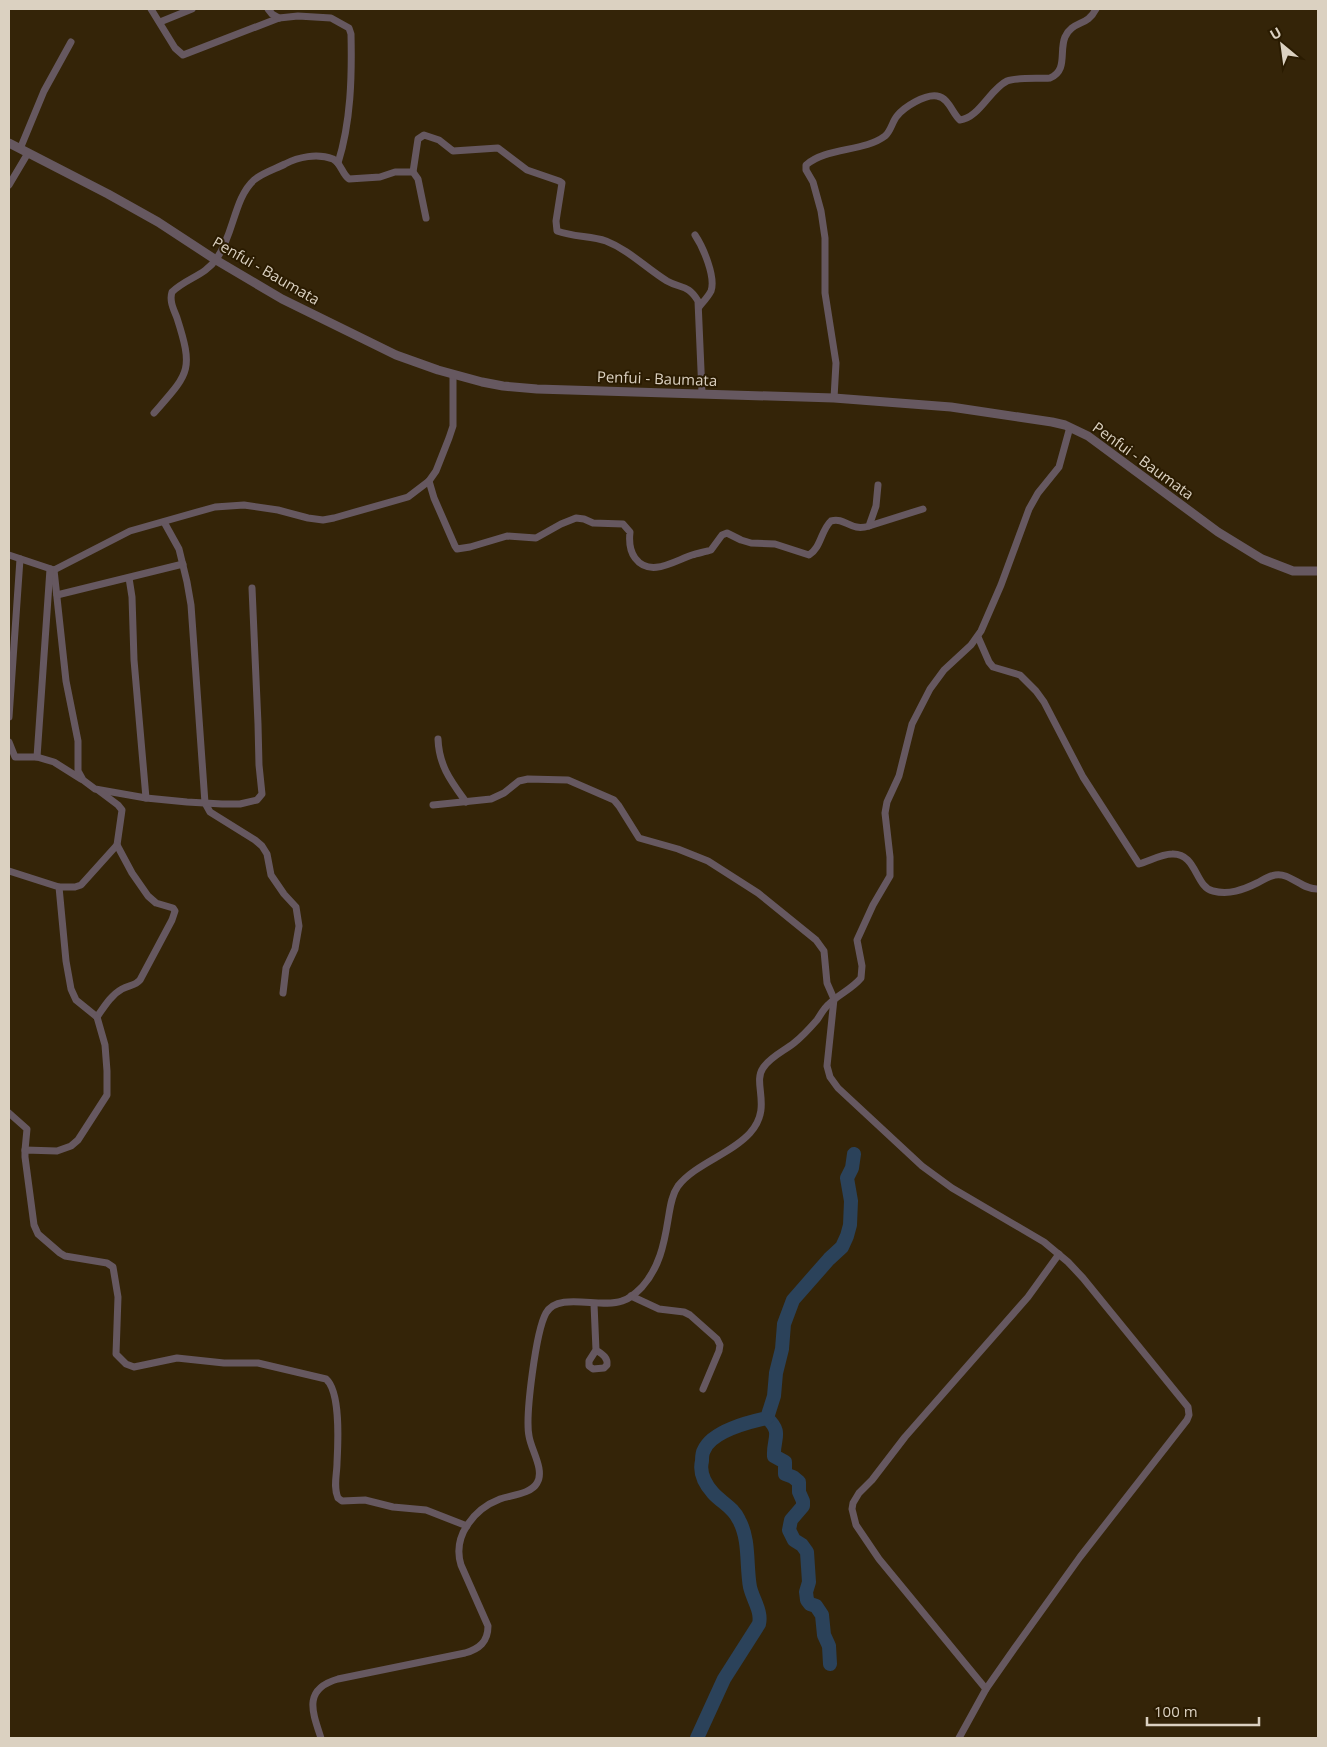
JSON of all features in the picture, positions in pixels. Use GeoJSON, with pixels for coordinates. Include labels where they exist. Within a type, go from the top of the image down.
{"type":"FeatureCollection","features":[{"type":"Feature","properties":{"kind":"street"},"geometry":{"type":"LineString","coordinates":[[151,9],[175,48],[183,55],[279,18],[298,16],[331,18],[348,28],[352,34],[350,92],[343,147],[338,163]]}},
{"type":"Feature","properties":{"kind":"street"},"geometry":{"type":"LineString","coordinates":[[160,22],[192,9]]}},
{"type":"Feature","properties":{"kind":"street"},"geometry":{"type":"LineString","coordinates":[[268,9],[279,18]]}},
{"type":"Feature","properties":{"kind":"street"},"geometry":{"type":"LineString","coordinates":[[834,398],[836,363],[825,293],[825,238],[821,211],[813,182],[806,170],[806,165],[824,156],[880,138],[888,132],[898,115],[918,101],[930,96],[943,98],[952,108],[957,118],[963,120],[975,112],[1007,81],[1055,76],[1061,68],[1062,47],[1069,29],[1088,20],[1096,9]]}},
{"type":"Feature","properties":{"kind":"street"},"geometry":{"type":"LineString","coordinates":[[9,184],[24,151],[44,91],[71,42]]}},
{"type":"Feature","properties":{"kind":"street"},"geometry":{"type":"LineString","coordinates":[[426,218],[418,179],[413,172],[418,138],[424,135],[439,140],[453,151],[498,148],[526,170],[556,179],[562,183],[556,222],[557,232],[604,240],[618,246],[669,282],[686,288],[694,294],[699,307],[702,393]]}},
{"type":"Feature","properties":{"kind":"street","name":"Penfui - Baumata"},"geometry":{"type":"LineString","coordinates":[[9,143],[149,217],[282,299],[396,355],[453,375],[503,386],[537,390],[834,398],[951,407],[1052,422],[1088,436],[1211,527],[1262,559],[1293,571],[1318,571]]}},
{"type":"Feature","properties":{"kind":"street"},"geometry":{"type":"LineString","coordinates":[[154,413],[178,385],[186,369],[187,353],[171,301],[172,292],[205,272],[216,260],[226,244],[241,197],[254,180],[294,160],[309,156],[329,158],[338,163],[346,176],[353,179],[380,177],[395,172],[413,172]]}},
{"type":"Feature","properties":{"kind":"street"},"geometry":{"type":"LineString","coordinates":[[696,235],[704,250],[712,282],[711,291],[699,307]]}},
{"type":"Feature","properties":{"kind":"street"},"geometry":{"type":"LineString","coordinates":[[9,555],[52,569],[130,531],[215,506],[236,505],[278,510],[316,519],[334,518],[402,500],[429,481],[436,471],[453,426],[453,375]]}},
{"type":"Feature","properties":{"kind":"street"},"geometry":{"type":"LineString","coordinates":[[321,1738],[312,1702],[315,1693],[322,1686],[345,1678],[465,1653],[474,1650],[485,1642],[488,1630],[487,1622],[462,1570],[458,1556],[459,1544],[466,1526],[476,1514],[502,1498],[526,1491],[537,1484],[539,1469],[528,1430],[535,1351],[543,1320],[548,1310],[561,1302],[617,1303],[631,1296],[647,1280],[658,1263],[671,1203],[678,1186],[749,1134],[761,1113],[761,1070],[806,1032],[834,999],[858,982],[862,975],[862,962],[857,940],[873,904],[890,876],[891,863],[886,825],[886,807],[899,776],[912,724],[930,690],[944,670],[978,637],[998,594],[1029,509],[1038,493],[1059,466],[1070,428]]}},
{"type":"Feature","properties":{"kind":"street"},"geometry":{"type":"LineString","coordinates":[[429,481],[434,498],[456,548],[460,549],[482,544],[506,536],[536,538],[570,520],[584,518],[593,522],[623,524],[630,532],[632,554],[641,564],[650,568],[711,550],[722,535],[727,533],[751,543],[776,544],[809,555],[832,521],[839,521],[857,528],[923,509]]}},
{"type":"Feature","properties":{"kind":"street"},"geometry":{"type":"LineString","coordinates":[[869,526],[876,506],[878,485]]}},
{"type":"Feature","properties":{"kind":"street"},"geometry":{"type":"LineString","coordinates":[[164,522],[179,549],[191,605],[205,803],[210,812],[262,846],[267,854],[271,876],[296,907],[299,926],[295,949],[286,968],[283,993]]}},
{"type":"Feature","properties":{"kind":"street"},"geometry":{"type":"LineString","coordinates":[[9,717],[20,558]]}},
{"type":"Feature","properties":{"kind":"street"},"geometry":{"type":"LineString","coordinates":[[57,595],[183,564]]}},
{"type":"Feature","properties":{"kind":"street"},"geometry":{"type":"LineString","coordinates":[[52,569],[57,595],[66,682],[78,741],[78,771],[82,780]]}},
{"type":"Feature","properties":{"kind":"street"},"geometry":{"type":"LineString","coordinates":[[37,757],[52,569]]}},
{"type":"Feature","properties":{"kind":"street"},"geometry":{"type":"LineString","coordinates":[[129,578],[132,597],[134,660],[146,798]]}},
{"type":"Feature","properties":{"kind":"street"},"geometry":{"type":"LineString","coordinates":[[95,789],[146,798],[222,804],[240,804],[257,800],[262,794],[258,765],[252,588]]}},
{"type":"Feature","properties":{"kind":"street"},"geometry":{"type":"LineString","coordinates":[[978,637],[993,668],[1020,675],[1044,702],[1086,783],[1139,864],[1167,854],[1179,855],[1192,865],[1206,888],[1215,892],[1230,892],[1243,889],[1278,875],[1306,887],[1318,889]]}},
{"type":"Feature","properties":{"kind":"street"},"geometry":{"type":"LineString","coordinates":[[438,739],[439,754],[444,768],[466,802]]}},
{"type":"Feature","properties":{"kind":"street"},"geometry":{"type":"LineString","coordinates":[[9,742],[15,757],[37,757],[54,762],[118,805],[122,810],[117,845],[81,885],[59,887],[9,871]]}},
{"type":"Feature","properties":{"kind":"street"},"geometry":{"type":"LineString","coordinates":[[433,805],[497,797],[519,781],[528,779],[564,779],[611,799],[619,806],[639,838],[678,849],[708,861],[758,893],[816,940],[824,951],[827,983],[834,999],[827,1066],[830,1077],[835,1085],[880,1128],[942,1181],[1044,1242],[1059,1254],[1083,1278],[1183,1399],[1189,1409],[1189,1415],[1080,1557],[986,1689],[959,1738]]}},
{"type":"Feature","properties":{"kind":"street"},"geometry":{"type":"LineString","coordinates":[[97,1017],[116,993],[126,987],[137,984],[140,980],[174,913],[173,908],[156,903],[148,896],[132,873],[117,845]]}},
{"type":"Feature","properties":{"kind":"street"},"geometry":{"type":"LineString","coordinates":[[25,1150],[57,1151],[71,1146],[78,1140],[107,1095],[108,1078],[105,1045],[97,1017],[76,1000],[71,989],[66,961],[59,887]]}},
{"type":"Feature","properties":{"kind":"street"},"geometry":{"type":"LineString","coordinates":[[9,1113],[27,1129],[25,1150],[27,1178],[33,1217],[38,1234],[65,1256],[107,1263],[113,1267],[118,1297],[116,1353],[126,1364],[137,1367],[177,1358],[224,1363],[258,1363],[326,1379],[333,1389],[337,1421],[336,1483],[338,1498],[342,1501],[365,1500],[393,1507],[426,1510],[466,1526]]}},
{"type":"Feature","properties":{"kind":"street"},"geometry":{"type":"LineString","coordinates":[[986,1689],[878,1559],[856,1525],[852,1509],[853,1503],[905,1437],[1028,1298],[1059,1254]]}},
{"type":"Feature","properties":{"kind":"street"},"geometry":{"type":"LineString","coordinates":[[631,1296],[659,1309],[686,1312],[717,1339],[720,1345],[719,1351],[703,1389]]}},
{"type":"Feature","properties":{"kind":"street"},"geometry":{"type":"LineString","coordinates":[[594,1304],[596,1350]]}},
{"type":"Feature","properties":{"kind":"waterway"},"geometry":{"type":"LineString","coordinates":[[697,1738],[724,1679],[759,1624],[760,1619],[750,1587],[745,1536],[734,1512],[713,1493],[705,1482],[701,1470],[703,1453],[708,1443],[732,1428],[767,1418],[774,1396],[784,1324],[793,1300],[842,1247],[847,1236],[850,1225],[851,1201],[847,1178],[852,1168],[854,1154]]}},
{"type":"Feature","properties":{"kind":"waterway"},"geometry":{"type":"LineString","coordinates":[[767,1418],[772,1423],[776,1432],[774,1456],[785,1462],[785,1474],[799,1482],[799,1492],[803,1506],[791,1520],[789,1530],[794,1540],[802,1545],[807,1552],[809,1582],[806,1592],[807,1600],[810,1604],[816,1606],[822,1615],[824,1635],[829,1646],[830,1664]]}}]}
